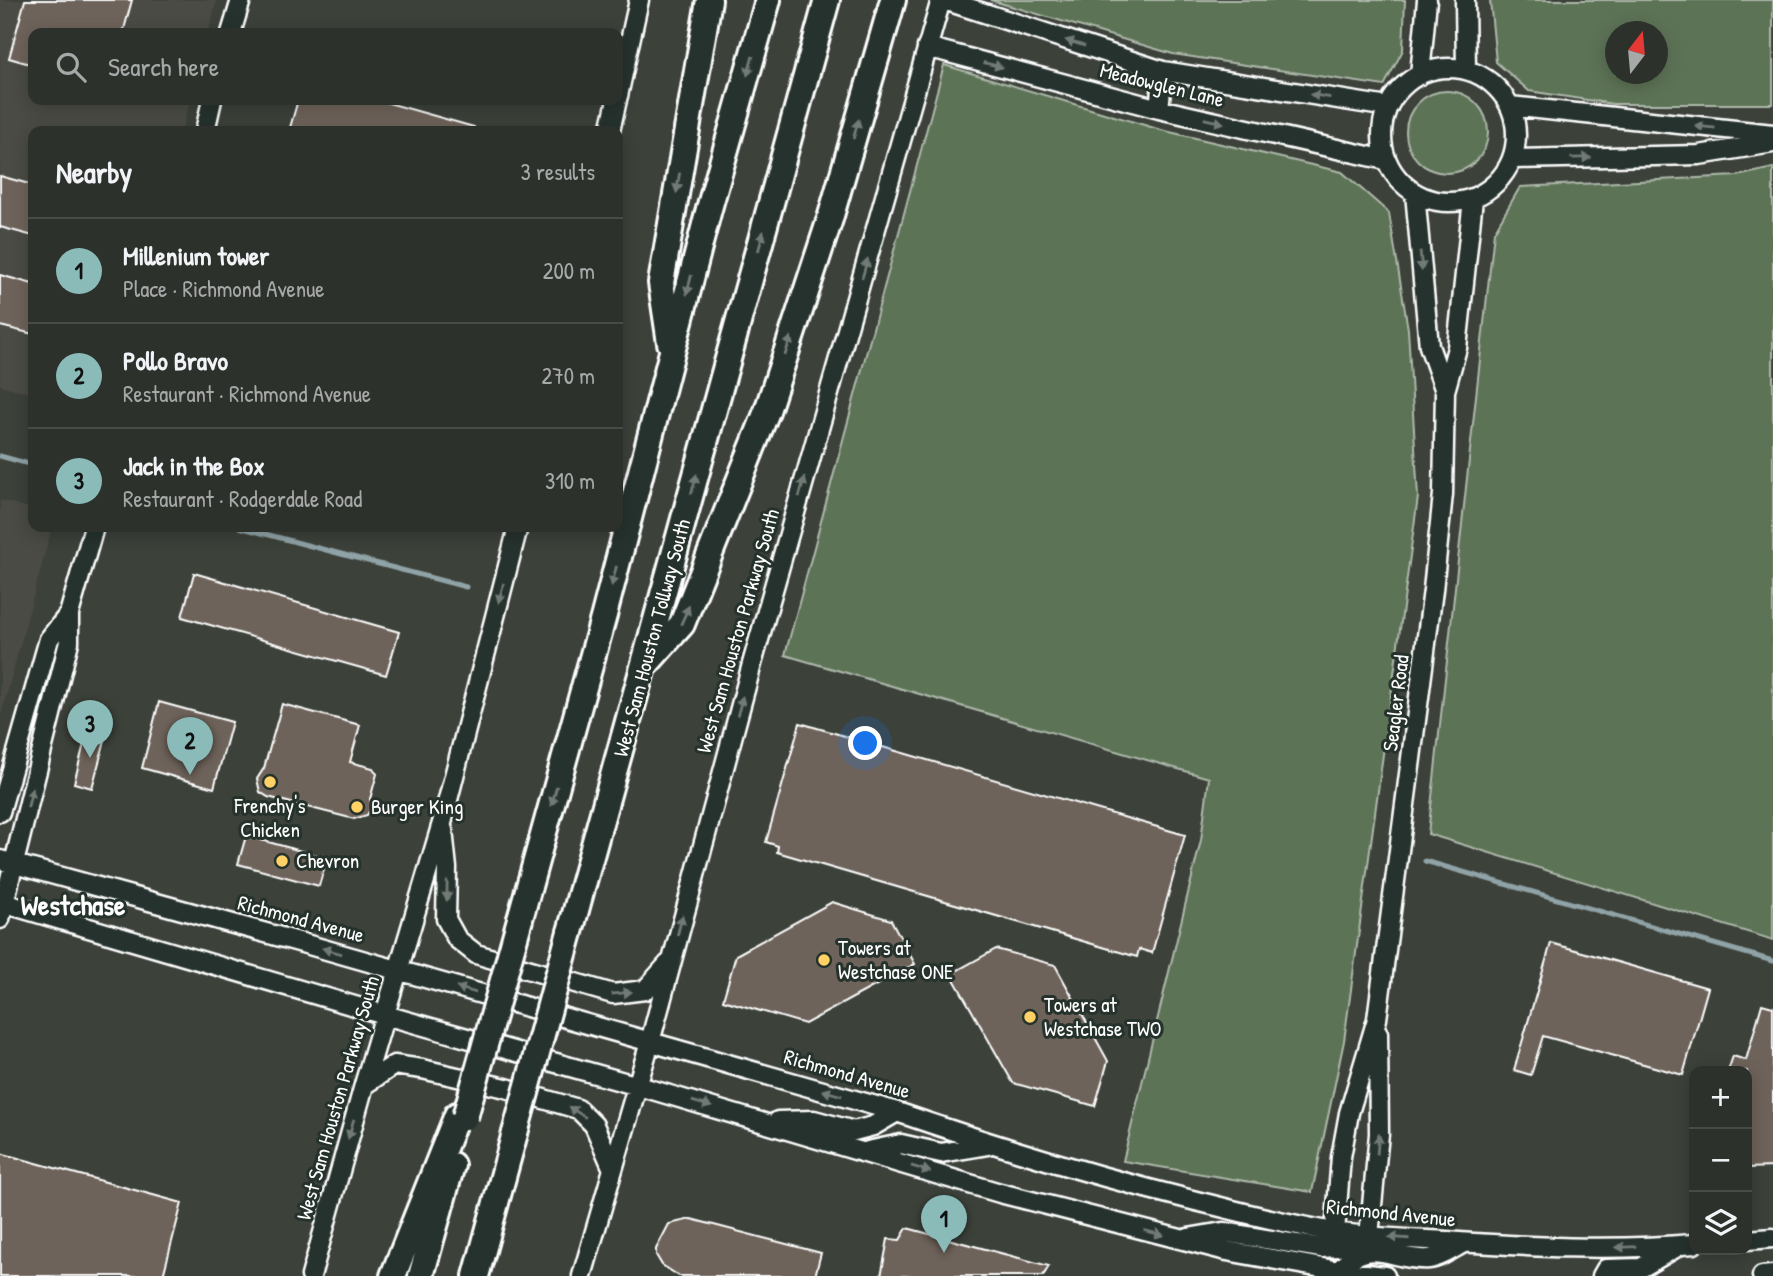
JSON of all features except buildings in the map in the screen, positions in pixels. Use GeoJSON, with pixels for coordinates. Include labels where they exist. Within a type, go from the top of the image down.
{"type":"FeatureCollection","features":[{"type":"Feature","properties":{"kind":"highway"},"geometry":{"type":"LineString","coordinates":[[671,354],[662,283],[709,0]]}},
{"type":"Feature","properties":{"kind":"highway"},"geometry":{"type":"LineString","coordinates":[[421,1276],[461,1116],[484,1047],[604,615],[709,209],[768,0]]}},
{"type":"Feature","properties":{"kind":"highway","name":"West Sam Houston Tollway South"},"geometry":{"type":"LineString","coordinates":[[482,1269],[515,1133],[827,0]]}},
{"type":"Feature","properties":{"kind":"highway"},"geometry":{"type":"LineString","coordinates":[[643,668],[682,624],[767,411],[830,219],[893,0]]}},
{"type":"Feature","properties":{"kind":"highway"},"geometry":{"type":"LineString","coordinates":[[393,1276],[461,1116]]}},
{"type":"Feature","properties":{"kind":"main road"},"geometry":{"type":"LineString","coordinates":[[233,28],[241,0]]}},
{"type":"Feature","properties":{"kind":"main road"},"geometry":{"type":"LineString","coordinates":[[623,71],[639,0]]}},
{"type":"Feature","properties":{"kind":"main road","name":"West Sam Houston Parkway South"},"geometry":{"type":"LineString","coordinates":[[582,1276],[650,1042],[752,664],[943,0]]}},
{"type":"Feature","properties":{"kind":"main road","name":"Meadowglen Lane"},"geometry":{"type":"LineString","coordinates":[[943,0],[1163,71],[1388,107]]}},
{"type":"Feature","properties":{"kind":"main road"},"geometry":{"type":"LineString","coordinates":[[1420,75],[1427,0]]}},
{"type":"Feature","properties":{"kind":"main road"},"geometry":{"type":"LineString","coordinates":[[1465,0],[1466,70]]}},
{"type":"Feature","properties":{"kind":"main road","name":"Meadowglen Lane"},"geometry":{"type":"LineString","coordinates":[[928,47],[1159,109],[1386,160]]}},
{"type":"Feature","properties":{"kind":"main road"},"geometry":{"type":"LineString","coordinates":[[1434,69],[1466,70],[1484,78],[1499,90],[1510,106],[1516,123],[1517,142],[1513,159],[1490,190],[1473,199],[1453,203],[1433,201],[1415,193],[1398,179],[1386,160],[1382,124],[1388,107],[1401,88],[1420,75],[1434,69]]}},
{"type":"Feature","properties":{"kind":"main road"},"geometry":{"type":"LineString","coordinates":[[1159,109],[1163,71]]}},
{"type":"Feature","properties":{"kind":"main road"},"geometry":{"type":"LineString","coordinates":[[206,126],[211,105]]}},
{"type":"Feature","properties":{"kind":"main road"},"geometry":{"type":"LineString","coordinates":[[611,126],[616,105]]}},
{"type":"Feature","properties":{"kind":"main road"},"geometry":{"type":"LineString","coordinates":[[1510,106],[1773,134]]}},
{"type":"Feature","properties":{"kind":"main road"},"geometry":{"type":"LineString","coordinates":[[1513,159],[1699,155],[1773,143]]}},
{"type":"Feature","properties":{"kind":"main road","name":"Seagler Road"},"geometry":{"type":"LineString","coordinates":[[1415,193],[1429,346],[1445,391]]}},
{"type":"Feature","properties":{"kind":"main road","name":"Seagler Road"},"geometry":{"type":"LineString","coordinates":[[1369,1236],[1379,1134],[1377,1019],[1433,590],[1443,494],[1445,391],[1457,348],[1473,199]]}},
{"type":"Feature","properties":{"kind":"main road"},"geometry":{"type":"LineString","coordinates":[[93,532],[69,614],[69,642],[7,862],[1,908],[637,1086],[981,1188],[1227,1251],[1339,1271],[1385,1276]]}},
{"type":"Feature","properties":{"kind":"main road","name":"West Sam Houston Parkway South"},"geometry":{"type":"LineString","coordinates":[[311,1276],[364,1085],[442,823],[517,532]]}},
{"type":"Feature","properties":{"kind":"main road"},"geometry":{"type":"LineString","coordinates":[[0,812],[49,639],[69,614]]}},
{"type":"Feature","properties":{"kind":"main road"},"geometry":{"type":"LineString","coordinates":[[442,823],[447,868],[446,919],[457,939],[476,954],[612,995],[645,990],[670,962]]}},
{"type":"Feature","properties":{"kind":"main road","name":"Richmond Avenue"},"geometry":{"type":"LineString","coordinates":[[7,862],[897,1112],[992,1145],[1100,1177],[1335,1232],[1464,1243],[1597,1248],[1687,1245]]}},
{"type":"Feature","properties":{"kind":"main road","name":"Seagler Road"},"geometry":{"type":"LineString","coordinates":[[1335,1232],[1341,1157],[1349,1113],[1377,1019]]}},
{"type":"Feature","properties":{"kind":"main road"},"geometry":{"type":"LineString","coordinates":[[364,1085],[394,1065],[506,1088],[578,1109],[594,1125],[612,1167]]}},
{"type":"Feature","properties":{"kind":"main road"},"geometry":{"type":"LineString","coordinates":[[763,1122],[814,1120],[854,1131],[873,1126],[897,1112]]}},
{"type":"Feature","properties":{"kind":"main road"},"geometry":{"type":"LineString","coordinates":[[864,1152],[901,1144],[941,1153],[992,1145]]}},
{"type":"Feature","properties":{"kind":"main road"},"geometry":{"type":"LineString","coordinates":[[1181,1239],[1223,1232],[1321,1248],[1338,1247],[1369,1236]]}},
{"type":"Feature","properties":{"kind":"main road"},"geometry":{"type":"LineString","coordinates":[[1752,1240],[1773,1238]]}},
{"type":"Feature","properties":{"kind":"main road"},"geometry":{"type":"LineString","coordinates":[[1339,1271],[1351,1256],[1366,1251],[1431,1259],[1464,1243]]}},
{"type":"Feature","properties":{"kind":"main road"},"geometry":{"type":"LineString","coordinates":[[1602,1276],[1606,1269],[1641,1268],[1687,1245]]}},
{"type":"Feature","properties":{"kind":"main road"},"geometry":{"type":"LineString","coordinates":[[1762,1276],[1773,1275]]}},
{"type":"Feature","properties":{"kind":"shaded area"},"geometry":{"type":"Polygon","coordinates":[[[0,0],[217,0],[209,28],[28,28],[28,105],[189,105],[183,126],[28,126],[28,393],[0,385],[0,0]]]}},
{"type":"Feature","properties":{"kind":"shaded area"},"geometry":{"type":"Polygon","coordinates":[[[0,500],[28,508],[28,532],[51,532],[0,719],[0,500]]]}},
{"type":"Feature","properties":{"kind":"green space"},"geometry":{"type":"Polygon","coordinates":[[[990,0],[1405,0],[1403,50],[1384,86],[1173,54],[990,0]]]}},
{"type":"Feature","properties":{"kind":"green space"},"geometry":{"type":"Polygon","coordinates":[[[1490,0],[1773,0],[1773,104],[1613,104],[1529,91],[1496,62],[1490,0]]]}},
{"type":"Feature","properties":{"kind":"green space"},"geometry":{"type":"Polygon","coordinates":[[[944,65],[1161,130],[1342,172],[1389,213],[1408,329],[1418,497],[1344,1041],[1312,1192],[1123,1161],[1201,840],[1209,778],[785,655],[944,65]]]}},
{"type":"Feature","properties":{"kind":"green space"},"geometry":{"type":"Polygon","coordinates":[[[1439,91],[1455,91],[1470,98],[1481,109],[1488,124],[1485,148],[1476,161],[1455,173],[1439,173],[1424,166],[1413,155],[1406,140],[1406,124],[1413,109],[1424,98],[1439,91]]]}},
{"type":"Feature","properties":{"kind":"green space"},"geometry":{"type":"Polygon","coordinates":[[[1773,168],[1773,940],[1428,834],[1494,232],[1520,187],[1737,176],[1773,168]]]}},
{"type":"Feature","properties":{"kind":"waterway"},"geometry":{"type":"LineString","coordinates":[[0,456],[28,464]]}},
{"type":"Feature","properties":{"kind":"waterway"},"geometry":{"type":"LineString","coordinates":[[258,532],[466,587]]}},
{"type":"Feature","properties":{"kind":"waterway"},"geometry":{"type":"LineString","coordinates":[[1425,861],[1773,961]]}},
{"type":"Feature","properties":{"kind":"place","name":"Jack in the Box"},"geometry":{"type":"Point","coordinates":[90,758]}},
{"type":"Feature","properties":{"kind":"place","name":"Pollo Bravo"},"geometry":{"type":"Point","coordinates":[190,775]}},
{"type":"Feature","properties":{"kind":"place","name":"Frenchy's Chicken"},"geometry":{"type":"Point","coordinates":[270,782]}},
{"type":"Feature","properties":{"kind":"place","name":"Burger King"},"geometry":{"type":"Point","coordinates":[357,807]}},
{"type":"Feature","properties":{"kind":"place","name":"Chevron"},"geometry":{"type":"Point","coordinates":[282,861]}},
{"type":"Feature","properties":{"kind":"place","name":"Towers at Westchase ONE"},"geometry":{"type":"Point","coordinates":[824,960]}},
{"type":"Feature","properties":{"kind":"place","name":"Towers at Westchase TWO"},"geometry":{"type":"Point","coordinates":[1030,1017]}},
{"type":"Feature","properties":{"kind":"place","name":"Millenium tower"},"geometry":{"type":"Point","coordinates":[944,1253]}},
{"type":"Feature","properties":{"kind":"district","name":"Westchase"},"geometry":{"type":"Point","coordinates":[73,905]}}]}
